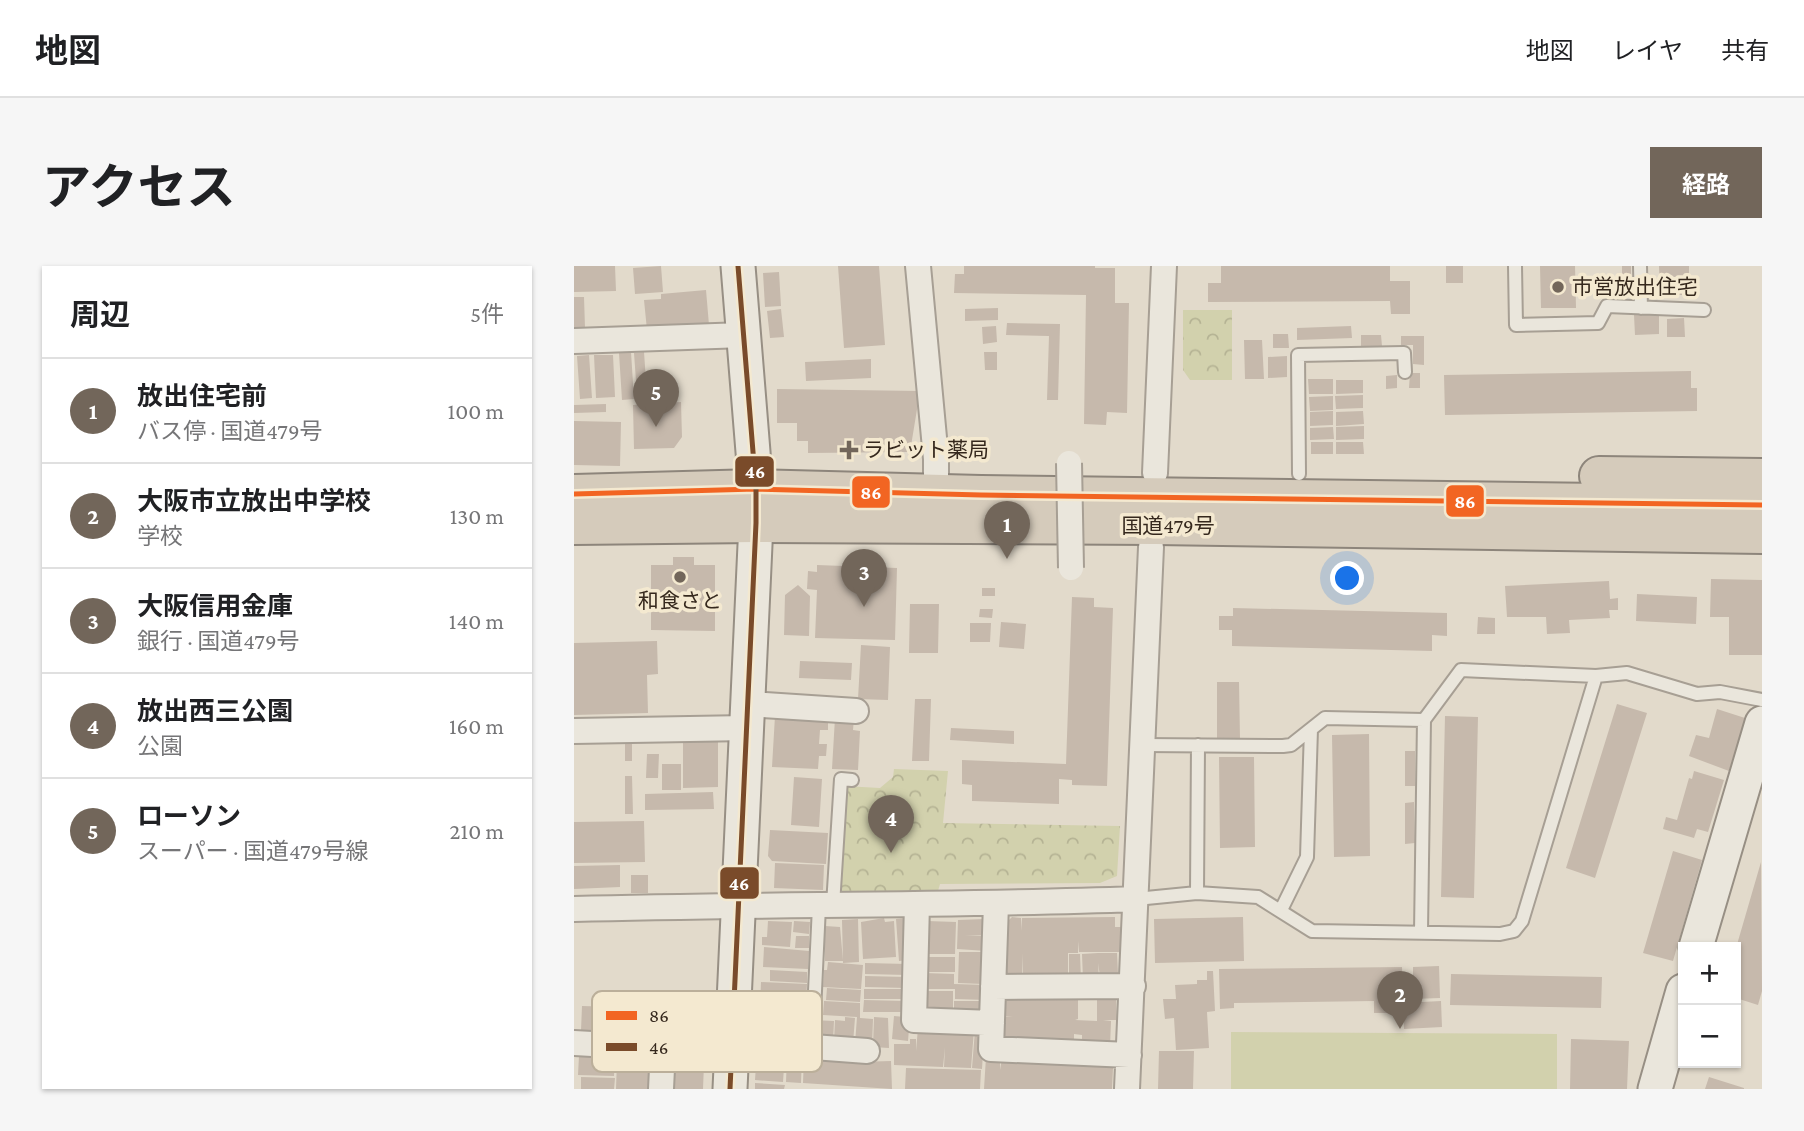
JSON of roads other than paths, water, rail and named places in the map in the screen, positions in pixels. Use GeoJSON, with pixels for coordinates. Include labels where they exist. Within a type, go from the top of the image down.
{"type":"FeatureCollection","features":[{"type":"Feature","properties":{"kind":"highway"},"geometry":{"type":"LineString","coordinates":[[1154,511],[1299,474],[1762,478]]}},
{"type":"Feature","properties":{"kind":"highway","name":"国道479号"},"geometry":{"type":"LineString","coordinates":[[574,525],[756,506],[940,493],[1154,511],[1762,534]]}},
{"type":"Feature","properties":{"kind":"highway"},"geometry":{"type":"LineString","coordinates":[[574,494],[756,506]]}},
{"type":"Feature","properties":{"kind":"highway","name":"国道479号"},"geometry":{"type":"LineString","coordinates":[[756,506],[1007,526],[1154,511],[1762,505]]}},
{"type":"Feature","properties":{"kind":"highway"},"geometry":{"type":"LineString","coordinates":[[1154,511],[1762,560]]}},
{"type":"Feature","properties":{"kind":"street"},"geometry":{"type":"LineString","coordinates":[[736,991],[756,506],[738,266]]}},
{"type":"Feature","properties":{"kind":"street"},"geometry":{"type":"LineString","coordinates":[[918,266],[940,493]]}},
{"type":"Feature","properties":{"kind":"street"},"geometry":{"type":"LineString","coordinates":[[1127,1089],[1164,266]]}},
{"type":"Feature","properties":{"kind":"street"},"geometry":{"type":"LineString","coordinates":[[574,341],[744,335]]}},
{"type":"Feature","properties":{"kind":"street"},"geometry":{"type":"LineString","coordinates":[[1069,463],[1071,568]]}},
{"type":"Feature","properties":{"kind":"street"},"geometry":{"type":"LineString","coordinates":[[574,731],[748,716],[856,711]]}},
{"type":"Feature","properties":{"kind":"street"},"geometry":{"type":"LineString","coordinates":[[1697,942],[1762,723]]}},
{"type":"Feature","properties":{"kind":"street"},"geometry":{"type":"LineString","coordinates":[[574,909],[996,904],[1136,899]]}},
{"type":"Feature","properties":{"kind":"street"},"geometry":{"type":"LineString","coordinates":[[917,904],[914,1020],[992,1023]]}},
{"type":"Feature","properties":{"kind":"street"},"geometry":{"type":"LineString","coordinates":[[996,904],[991,1049],[1129,1055]]}},
{"type":"Feature","properties":{"kind":"street"},"geometry":{"type":"LineString","coordinates":[[993,987],[1133,986]]}},
{"type":"Feature","properties":{"kind":"street"},"geometry":{"type":"LineString","coordinates":[[1655,1089],[1679,1005]]}},
{"type":"Feature","properties":{"kind":"street"},"geometry":{"type":"LineString","coordinates":[[574,1043],[592,1044]]}},
{"type":"Feature","properties":{"kind":"street"},"geometry":{"type":"LineString","coordinates":[[822,1048],[867,1051]]}},
{"type":"Feature","properties":{"kind":"lane"},"geometry":{"type":"LineString","coordinates":[[1515,266],[1516,325],[1598,323],[1607,306],[1704,310]]}},
{"type":"Feature","properties":{"kind":"lane"},"geometry":{"type":"LineString","coordinates":[[1640,266],[1641,308]]}},
{"type":"Feature","properties":{"kind":"lane"},"geometry":{"type":"LineString","coordinates":[[1299,474],[1298,355],[1404,353],[1405,372]]}},
{"type":"Feature","properties":{"kind":"lane"},"geometry":{"type":"LineString","coordinates":[[1421,932],[1424,720],[1461,670],[1596,676],[1627,673],[1697,694],[1720,692],[1762,700]]}},
{"type":"Feature","properties":{"kind":"lane"},"geometry":{"type":"LineString","coordinates":[[1136,899],[1197,893],[1258,897],[1311,931],[1500,934],[1514,931],[1522,921],[1596,676]]}},
{"type":"Feature","properties":{"kind":"lane"},"geometry":{"type":"LineString","coordinates":[[1143,745],[1292,745],[1325,718],[1424,720]]}},
{"type":"Feature","properties":{"kind":"lane"},"geometry":{"type":"LineString","coordinates":[[1281,910],[1307,858],[1311,729]]}},
{"type":"Feature","properties":{"kind":"lane"},"geometry":{"type":"LineString","coordinates":[[1197,893],[1199,745]]}},
{"type":"Feature","properties":{"kind":"lane"},"geometry":{"type":"LineString","coordinates":[[816,991],[841,779],[852,780]]}},
{"type":"Feature","properties":{"kind":"place","name":"市営放出住宅"},"geometry":{"type":"Point","coordinates":[1558,287]}},
{"type":"Feature","properties":{"kind":"place","name":"ローソン"},"geometry":{"type":"Point","coordinates":[656,427]}},
{"type":"Feature","properties":{"kind":"place","name":"ラビット薬局"},"geometry":{"type":"Point","coordinates":[849,450]}},
{"type":"Feature","properties":{"kind":"place","name":"放出住宅前"},"geometry":{"type":"Point","coordinates":[1007,559]}},
{"type":"Feature","properties":{"kind":"place","name":"和食さと"},"geometry":{"type":"Point","coordinates":[680,577]}},
{"type":"Feature","properties":{"kind":"place","name":"大阪信用金庫"},"geometry":{"type":"Point","coordinates":[864,607]}},
{"type":"Feature","properties":{"kind":"place","name":"放出西三公園"},"geometry":{"type":"Point","coordinates":[891,853]}},
{"type":"Feature","properties":{"kind":"place","name":"大阪市立放出中学校"},"geometry":{"type":"Point","coordinates":[1400,1029]}}]}
